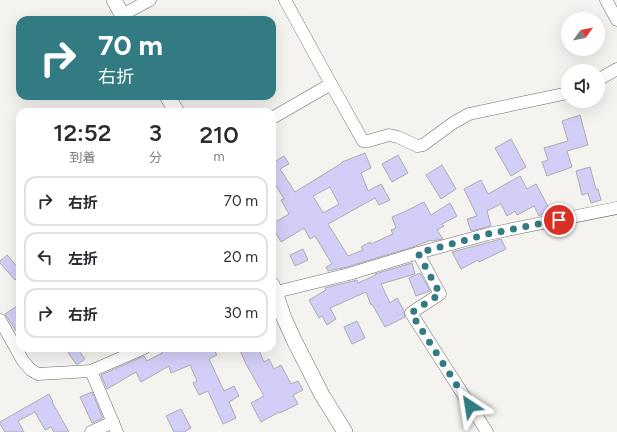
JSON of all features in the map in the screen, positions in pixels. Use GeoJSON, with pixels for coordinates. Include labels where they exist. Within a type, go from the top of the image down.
{"type":"FeatureCollection","features":[{"type":"Feature","properties":{"kind":"street"},"geometry":{"type":"LineString","coordinates":[[114,0],[122,16]]}},
{"type":"Feature","properties":{"kind":"street"},"geometry":{"type":"LineString","coordinates":[[126,16],[150,0]]}},
{"type":"Feature","properties":{"kind":"street"},"geometry":{"type":"LineString","coordinates":[[285,0],[363,141],[388,135],[398,137],[417,146],[422,145],[453,123],[469,114],[561,95]]}},
{"type":"Feature","properties":{"kind":"street"},"geometry":{"type":"LineString","coordinates":[[606,0],[617,20]]}},
{"type":"Feature","properties":{"kind":"street"},"geometry":{"type":"LineString","coordinates":[[605,76],[617,69]]}},
{"type":"Feature","properties":{"kind":"street"},"geometry":{"type":"LineString","coordinates":[[276,116],[331,84]]}},
{"type":"Feature","properties":{"kind":"street"},"geometry":{"type":"LineString","coordinates":[[276,289],[349,274],[488,234],[617,208]]}},
{"type":"Feature","properties":{"kind":"street"},"geometry":{"type":"LineString","coordinates":[[418,253],[440,294],[411,313],[487,432]]}},
{"type":"Feature","properties":{"kind":"street"},"geometry":{"type":"LineString","coordinates":[[276,298],[294,340],[322,395],[345,432]]}},
{"type":"Feature","properties":{"kind":"street"},"geometry":{"type":"LineString","coordinates":[[0,320],[16,349]]}},
{"type":"Feature","properties":{"kind":"street"},"geometry":{"type":"LineString","coordinates":[[18,352],[31,370],[38,374],[91,371],[135,352]]}},
{"type":"Feature","properties":{"kind":"street"},"geometry":{"type":"LineString","coordinates":[[91,371],[115,427],[91,432]]}},
{"type":"Feature","properties":{"kind":"building"},"geometry":{"type":"Polygon","coordinates":[[[580,115],[588,145],[567,151],[572,167],[547,176],[542,162],[548,160],[544,148],[568,141],[562,121],[580,115]]]}},
{"type":"Feature","properties":{"kind":"building"},"geometry":{"type":"Polygon","coordinates":[[[511,139],[526,167],[511,176],[495,148],[511,139]]]}},
{"type":"Feature","properties":{"kind":"building"},"geometry":{"type":"Polygon","coordinates":[[[365,153],[371,168],[361,173],[368,191],[381,184],[390,200],[379,205],[375,198],[328,224],[348,256],[363,250],[361,247],[370,242],[371,244],[393,234],[391,230],[396,228],[392,217],[424,202],[431,215],[450,203],[457,216],[442,224],[444,226],[437,230],[443,239],[431,240],[347,267],[328,271],[326,267],[332,264],[315,236],[310,239],[304,228],[281,242],[276,233],[276,222],[289,214],[281,200],[284,199],[276,186],[276,161],[284,156],[289,164],[280,169],[295,192],[342,163],[365,153]],[[330,187],[313,196],[323,213],[339,204],[330,187]]]}},
{"type":"Feature","properties":{"kind":"building"},"geometry":{"type":"Polygon","coordinates":[[[398,155],[408,173],[392,182],[382,164],[398,155]]]}},
{"type":"Feature","properties":{"kind":"building"},"geometry":{"type":"Polygon","coordinates":[[[442,165],[456,189],[441,199],[426,175],[442,165]]]}},
{"type":"Feature","properties":{"kind":"building"},"geometry":{"type":"Polygon","coordinates":[[[590,167],[596,189],[598,189],[601,200],[591,203],[588,193],[582,195],[576,171],[590,167]]]}},
{"type":"Feature","properties":{"kind":"building"},"geometry":{"type":"Polygon","coordinates":[[[520,176],[527,189],[536,184],[550,210],[539,216],[534,206],[517,215],[515,211],[507,216],[501,204],[487,211],[491,226],[471,231],[467,219],[477,216],[464,189],[481,180],[488,194],[520,176]]]}},
{"type":"Feature","properties":{"kind":"building"},"geometry":{"type":"Polygon","coordinates":[[[501,239],[506,249],[479,262],[478,260],[461,269],[452,252],[501,239]]]}},
{"type":"Feature","properties":{"kind":"building"},"geometry":{"type":"Polygon","coordinates":[[[303,249],[308,260],[295,266],[290,255],[303,249]]]}},
{"type":"Feature","properties":{"kind":"building"},"geometry":{"type":"Polygon","coordinates":[[[7,255],[16,265],[15,280],[0,263],[0,261],[7,255]]]}},
{"type":"Feature","properties":{"kind":"building"},"geometry":{"type":"Polygon","coordinates":[[[412,263],[415,274],[381,284],[390,303],[397,298],[404,311],[405,317],[385,327],[372,304],[371,305],[366,292],[330,308],[336,319],[327,325],[322,316],[319,318],[309,300],[326,290],[325,288],[357,280],[358,283],[376,275],[375,274],[412,263]]]}},
{"type":"Feature","properties":{"kind":"building"},"geometry":{"type":"Polygon","coordinates":[[[420,273],[430,291],[416,296],[409,278],[420,273]]]}},
{"type":"Feature","properties":{"kind":"building"},"geometry":{"type":"Polygon","coordinates":[[[16,307],[16,331],[5,314],[16,307]]]}},
{"type":"Feature","properties":{"kind":"building"},"geometry":{"type":"Polygon","coordinates":[[[357,321],[365,338],[352,344],[344,327],[357,321]]]}},
{"type":"Feature","properties":{"kind":"building"},"geometry":{"type":"Polygon","coordinates":[[[68,352],[80,352],[85,359],[76,364],[68,352]]]}},
{"type":"Feature","properties":{"kind":"building"},"geometry":{"type":"Polygon","coordinates":[[[215,352],[217,355],[209,359],[224,391],[234,386],[239,396],[229,402],[236,418],[223,424],[208,391],[199,395],[193,383],[197,381],[190,365],[171,373],[169,366],[141,382],[136,372],[107,389],[101,375],[144,356],[147,361],[162,353],[215,352]]]}},
{"type":"Feature","properties":{"kind":"building"},"geometry":{"type":"Polygon","coordinates":[[[241,352],[260,352],[264,362],[269,359],[274,369],[281,365],[291,384],[298,381],[303,390],[293,395],[298,404],[261,422],[251,403],[264,396],[241,352]]]}},
{"type":"Feature","properties":{"kind":"building"},"geometry":{"type":"Polygon","coordinates":[[[92,392],[103,418],[92,423],[80,397],[92,392]]]}},
{"type":"Feature","properties":{"kind":"building"},"geometry":{"type":"Polygon","coordinates":[[[49,394],[69,432],[54,432],[51,427],[45,430],[35,412],[18,421],[24,432],[5,432],[0,422],[49,394]]]}},
{"type":"Feature","properties":{"kind":"building"},"geometry":{"type":"Polygon","coordinates":[[[181,409],[191,428],[184,432],[174,432],[166,416],[181,409]]]}},
{"type":"Feature","properties":{"kind":"route"},"geometry":{"type":"LineString","coordinates":[[470,406],[411,313],[440,294],[418,253],[488,234],[559,220]]}}]}
